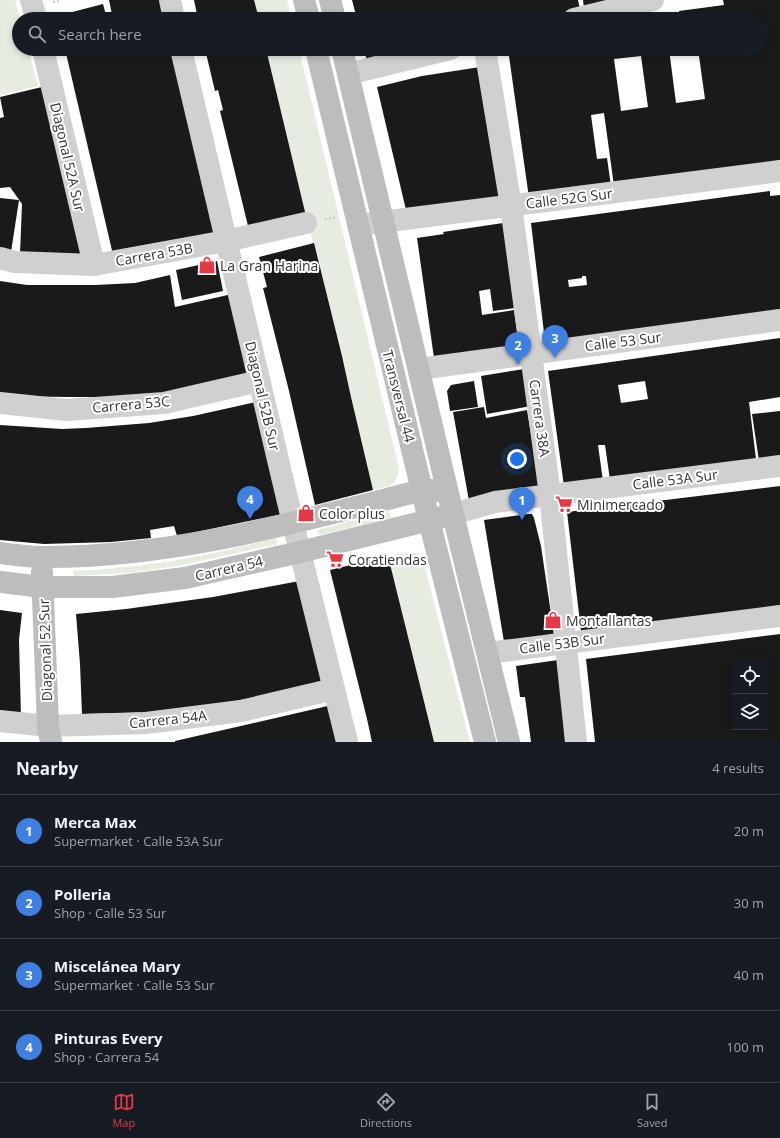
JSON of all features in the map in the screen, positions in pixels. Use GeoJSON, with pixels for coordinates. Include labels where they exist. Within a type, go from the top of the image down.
{"type":"FeatureCollection","features":[{"type":"Feature","properties":{"kind":"street"},"geometry":{"type":"LineString","coordinates":[[31,0],[34,12]]}},
{"type":"Feature","properties":{"kind":"street"},"geometry":{"type":"LineString","coordinates":[[170,0],[173,12]]}},
{"type":"Feature","properties":{"kind":"street"},"geometry":{"type":"LineString","coordinates":[[304,0],[307,12]]}},
{"type":"Feature","properties":{"kind":"street"},"geometry":{"type":"LineString","coordinates":[[330,0],[333,12]]}},
{"type":"Feature","properties":{"kind":"street"},"geometry":{"type":"LineString","coordinates":[[603,12],[653,0]]}},
{"type":"Feature","properties":{"kind":"street","name":"Diagonal 52A Sur"},"geometry":{"type":"LineString","coordinates":[[45,56],[94,265]]}},
{"type":"Feature","properties":{"kind":"street","name":"Diagonal 52B Sur"},"geometry":{"type":"LineString","coordinates":[[183,56],[259,381],[347,742]]}},
{"type":"Feature","properties":{"kind":"street","name":"Transversal 44"},"geometry":{"type":"LineString","coordinates":[[318,56],[429,520],[485,742]]}},
{"type":"Feature","properties":{"kind":"street","name":"Transversal 44"},"geometry":{"type":"LineString","coordinates":[[344,56],[509,742]]}},
{"type":"Feature","properties":{"kind":"street"},"geometry":{"type":"LineString","coordinates":[[348,74],[421,56]]}},
{"type":"Feature","properties":{"kind":"street","name":"Carrera 38A"},"geometry":{"type":"LineString","coordinates":[[486,56],[510,206],[550,495],[576,742]]}},
{"type":"Feature","properties":{"kind":"street","name":"Calle 52G Sur"},"geometry":{"type":"LineString","coordinates":[[358,225],[780,171]]}},
{"type":"Feature","properties":{"kind":"street","name":"Carrera 53B"},"geometry":{"type":"LineString","coordinates":[[0,258],[15,262],[94,265],[306,223]]}},
{"type":"Feature","properties":{"kind":"street","name":"Calle 53 Sur"},"geometry":{"type":"LineString","coordinates":[[418,369],[780,320]]}},
{"type":"Feature","properties":{"kind":"street","name":"Carrera 53C"},"geometry":{"type":"LineString","coordinates":[[0,403],[67,410],[164,403],[259,381]]}},
{"type":"Feature","properties":{"kind":"street","name":"Calle 53A Sur"},"geometry":{"type":"LineString","coordinates":[[452,507],[780,466]]}},
{"type":"Feature","properties":{"kind":"street"},"geometry":{"type":"LineString","coordinates":[[0,553],[41,557],[114,554],[183,546],[293,522],[422,490],[437,491],[446,496],[452,507]]}},
{"type":"Feature","properties":{"kind":"street","name":"Carrera 54"},"geometry":{"type":"LineString","coordinates":[[0,582],[42,587],[112,587],[185,578],[300,552],[429,520],[452,507]]}},
{"type":"Feature","properties":{"kind":"street","name":"Diagonal 52 Sur"},"geometry":{"type":"LineString","coordinates":[[41,557],[50,734]]}},
{"type":"Feature","properties":{"kind":"street","name":"Calle 53B Sur"},"geometry":{"type":"LineString","coordinates":[[488,653],[780,616]]}},
{"type":"Feature","properties":{"kind":"street","name":"Carrera 54A"},"geometry":{"type":"LineString","coordinates":[[0,721],[50,734],[240,711],[334,689]]}},
{"type":"Feature","properties":{"kind":"shaded area"},"geometry":{"type":"Polygon","coordinates":[[[0,0],[15,0],[18,12],[12,12],[12,56],[30,56],[38,86],[0,95],[0,0]]]}},
{"type":"Feature","properties":{"kind":"shaded area"},"geometry":{"type":"Polygon","coordinates":[[[254,0],[287,0],[290,12],[257,12],[254,0]]]}},
{"type":"Feature","properties":{"kind":"shaded area"},"geometry":{"type":"Polygon","coordinates":[[[268,56],[301,56],[399,469],[398,475],[394,482],[383,488],[373,490],[342,356],[306,216],[268,56]]]}},
{"type":"Feature","properties":{"kind":"shaded area"},"geometry":{"type":"Polygon","coordinates":[[[389,511],[391,518],[319,535],[317,530],[389,511]]]}},
{"type":"Feature","properties":{"kind":"shaded area"},"geometry":{"type":"Polygon","coordinates":[[[276,538],[277,544],[178,566],[126,573],[74,576],[73,571],[119,568],[182,559],[220,552],[276,538]]]}},
{"type":"Feature","properties":{"kind":"shaded area"},"geometry":{"type":"Polygon","coordinates":[[[410,552],[418,554],[423,560],[470,742],[434,742],[388,556],[410,552]]]}},
{"type":"Feature","properties":{"kind":"building"},"geometry":{"type":"Polygon","coordinates":[[[109,0],[164,0],[167,12],[112,12],[109,0]]]}},
{"type":"Feature","properties":{"kind":"building"},"geometry":{"type":"Polygon","coordinates":[[[194,0],[254,0],[257,12],[197,12],[194,0]]]}},
{"type":"Feature","properties":{"kind":"building"},"geometry":{"type":"Polygon","coordinates":[[[352,0],[578,0],[580,9],[568,12],[355,12],[352,0]]]}},
{"type":"Feature","properties":{"kind":"building"},"geometry":{"type":"Polygon","coordinates":[[[583,0],[612,0],[584,8],[583,0]]]}},
{"type":"Feature","properties":{"kind":"building"},"geometry":{"type":"Polygon","coordinates":[[[723,0],[780,0],[780,164],[614,186],[604,113],[591,115],[597,159],[607,158],[611,186],[529,198],[509,56],[641,56],[670,56],[676,103],[705,99],[699,56],[768,56],[768,12],[679,11],[724,5],[723,0]],[[641,56],[614,59],[621,111],[648,107],[641,56]]]}},
{"type":"Feature","properties":{"kind":"building"},"geometry":{"type":"Polygon","coordinates":[[[103,4],[105,12],[72,12],[103,4]]]}},
{"type":"Feature","properties":{"kind":"building"},"geometry":{"type":"Polygon","coordinates":[[[67,56],[178,56],[219,234],[114,259],[67,56]]]}},
{"type":"Feature","properties":{"kind":"building"},"geometry":{"type":"Polygon","coordinates":[[[207,56],[268,56],[306,216],[249,230],[220,111],[223,110],[218,90],[215,91],[207,56]]]}},
{"type":"Feature","properties":{"kind":"building"},"geometry":{"type":"Polygon","coordinates":[[[366,56],[387,56],[367,61],[366,56]]]}},
{"type":"Feature","properties":{"kind":"building"},"geometry":{"type":"Polygon","coordinates":[[[480,67],[500,198],[406,210],[377,87],[422,76],[480,67]]]}},
{"type":"Feature","properties":{"kind":"building"},"geometry":{"type":"Polygon","coordinates":[[[46,86],[81,255],[20,254],[22,204],[10,187],[0,188],[0,118],[4,117],[0,97],[46,86]]]}},
{"type":"Feature","properties":{"kind":"building"},"geometry":{"type":"Polygon","coordinates":[[[770,191],[770,196],[780,195],[780,313],[545,341],[531,223],[770,191]],[[586,276],[568,280],[569,287],[587,285],[586,276]]]}},
{"type":"Feature","properties":{"kind":"building"},"geometry":{"type":"Polygon","coordinates":[[[0,198],[19,200],[11,252],[0,250],[0,198]]]}},
{"type":"Feature","properties":{"kind":"building"},"geometry":{"type":"Polygon","coordinates":[[[503,223],[515,308],[493,311],[490,289],[479,291],[482,315],[514,310],[519,345],[434,358],[417,238],[444,234],[443,232],[503,223]]]}},
{"type":"Feature","properties":{"kind":"building"},"geometry":{"type":"Polygon","coordinates":[[[314,243],[373,490],[315,505],[289,391],[263,288],[267,287],[259,257],[314,243]]]}},
{"type":"Feature","properties":{"kind":"building"},"geometry":{"type":"Polygon","coordinates":[[[217,261],[223,291],[182,300],[176,270],[217,261]]]}},
{"type":"Feature","properties":{"kind":"building"},"geometry":{"type":"Polygon","coordinates":[[[170,275],[175,307],[232,294],[251,376],[151,397],[0,396],[0,281],[27,285],[95,285],[135,283],[170,275]]]}},
{"type":"Feature","properties":{"kind":"building"},"geometry":{"type":"Polygon","coordinates":[[[780,338],[780,397],[749,402],[756,459],[610,480],[605,445],[598,445],[603,481],[564,486],[548,371],[780,338]],[[645,381],[618,385],[621,403],[648,399],[645,381]]]}},
{"type":"Feature","properties":{"kind":"building"},"geometry":{"type":"Polygon","coordinates":[[[524,369],[531,406],[487,414],[481,376],[524,369]]]}},
{"type":"Feature","properties":{"kind":"building"},"geometry":{"type":"Polygon","coordinates":[[[474,381],[478,407],[450,411],[447,391],[451,385],[474,381]]]}},
{"type":"Feature","properties":{"kind":"building"},"geometry":{"type":"Polygon","coordinates":[[[261,401],[287,513],[177,536],[174,526],[150,530],[151,538],[111,542],[44,544],[0,540],[0,425],[62,429],[149,423],[193,416],[261,401]]]}},
{"type":"Feature","properties":{"kind":"building"},"geometry":{"type":"Polygon","coordinates":[[[484,407],[486,418],[527,410],[540,489],[469,501],[453,412],[484,407]]]}},
{"type":"Feature","properties":{"kind":"building"},"geometry":{"type":"Polygon","coordinates":[[[780,411],[780,459],[759,461],[752,414],[780,411]]]}},
{"type":"Feature","properties":{"kind":"building"},"geometry":{"type":"Polygon","coordinates":[[[780,486],[780,608],[581,631],[567,512],[780,486]]]}},
{"type":"Feature","properties":{"kind":"building"},"geometry":{"type":"Polygon","coordinates":[[[532,514],[534,518],[541,546],[554,634],[504,642],[484,520],[532,514]]]}},
{"type":"Feature","properties":{"kind":"building"},"geometry":{"type":"Polygon","coordinates":[[[388,556],[434,742],[372,742],[330,570],[388,556]]]}},
{"type":"Feature","properties":{"kind":"building"},"geometry":{"type":"Polygon","coordinates":[[[305,580],[323,685],[213,705],[163,712],[82,714],[76,614],[213,597],[305,580]]]}},
{"type":"Feature","properties":{"kind":"building"},"geometry":{"type":"Polygon","coordinates":[[[0,610],[22,613],[19,640],[21,717],[0,716],[0,610]]]}},
{"type":"Feature","properties":{"kind":"building"},"geometry":{"type":"Polygon","coordinates":[[[780,634],[780,742],[595,742],[586,659],[780,634]]]}},
{"type":"Feature","properties":{"kind":"building"},"geometry":{"type":"Polygon","coordinates":[[[558,660],[568,742],[531,742],[525,697],[520,697],[516,666],[558,660]]]}},
{"type":"Feature","properties":{"kind":"building"},"geometry":{"type":"Polygon","coordinates":[[[332,705],[340,742],[175,742],[175,741],[332,705]]]}},
{"type":"Feature","properties":{"kind":"place","name":"La Gran Harina"},"geometry":{"type":"Point","coordinates":[207,265]}},
{"type":"Feature","properties":{"kind":"place","name":"Miscelánea Mary"},"geometry":{"type":"Point","coordinates":[555,358]}},
{"type":"Feature","properties":{"kind":"place","name":"Polleria"},"geometry":{"type":"Point","coordinates":[518,365]}},
{"type":"Feature","properties":{"kind":"place","name":"Minimercado"},"geometry":{"type":"Point","coordinates":[564,504]}},
{"type":"Feature","properties":{"kind":"place","name":"Color plus"},"geometry":{"type":"Point","coordinates":[306,513]}},
{"type":"Feature","properties":{"kind":"place","name":"Pinturas Every"},"geometry":{"type":"Point","coordinates":[250,519]}},
{"type":"Feature","properties":{"kind":"place","name":"Merca Max"},"geometry":{"type":"Point","coordinates":[522,520]}},
{"type":"Feature","properties":{"kind":"place","name":"Coratiendas"},"geometry":{"type":"Point","coordinates":[335,559]}},
{"type":"Feature","properties":{"kind":"place","name":"Montallantas"},"geometry":{"type":"Point","coordinates":[553,620]}}]}
